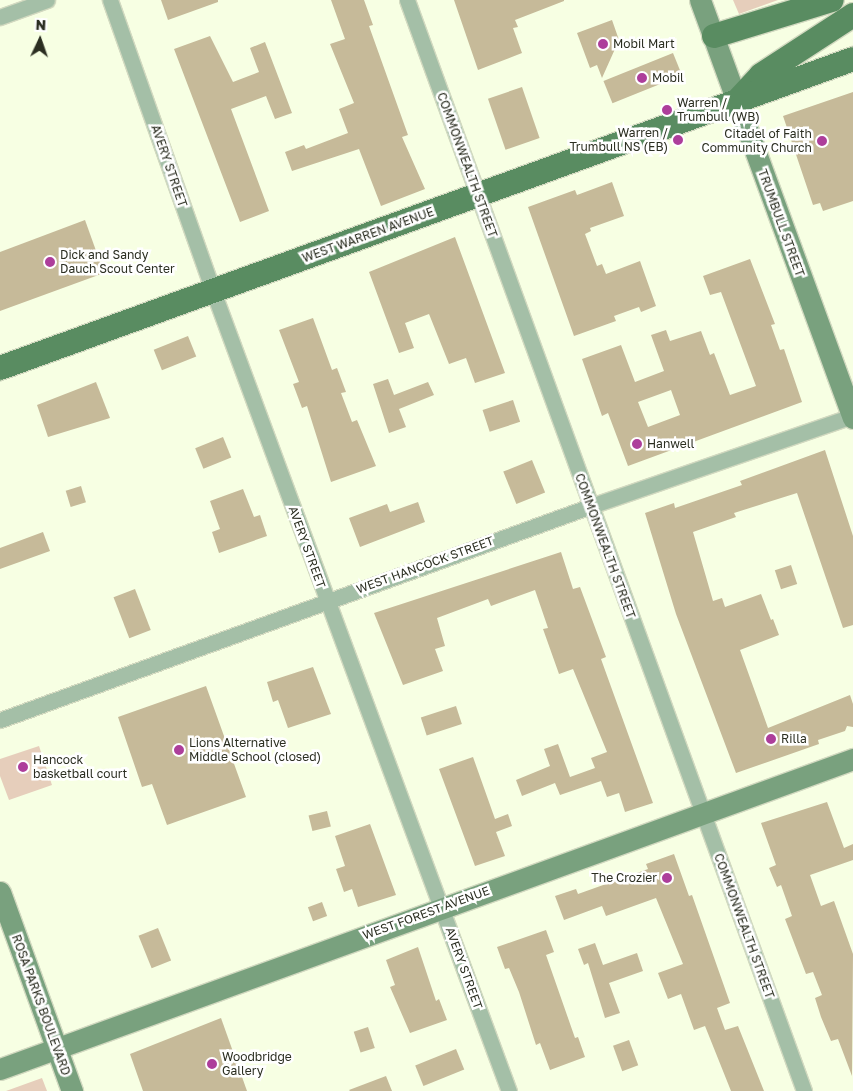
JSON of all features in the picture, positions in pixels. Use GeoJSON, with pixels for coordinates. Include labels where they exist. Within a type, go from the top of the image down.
{"type":"FeatureCollection","features":[{"type":"Feature","properties":{"kind":"main road"},"geometry":{"type":"LineString","coordinates":[[714,36],[832,0]]}},
{"type":"Feature","properties":{"kind":"main road","name":"WEST WARREN AVENUE"},"geometry":{"type":"LineString","coordinates":[[736,102],[761,75],[853,15]]}},
{"type":"Feature","properties":{"kind":"main road","name":"WEST WARREN AVENUE"},"geometry":{"type":"LineString","coordinates":[[0,368],[853,59]]}},
{"type":"Feature","properties":{"kind":"street"},"geometry":{"type":"LineString","coordinates":[[0,17],[47,0]]}},
{"type":"Feature","properties":{"kind":"street","name":"AVERY STREET"},"geometry":{"type":"LineString","coordinates":[[110,0],[213,291],[509,1091]]}},
{"type":"Feature","properties":{"kind":"street","name":"COMMONWEALTH STREET"},"geometry":{"type":"LineString","coordinates":[[407,0],[804,1091]]}},
{"type":"Feature","properties":{"kind":"street","name":"TRUMBULL STREET"},"geometry":{"type":"LineString","coordinates":[[700,0],[853,417]]}},
{"type":"Feature","properties":{"kind":"street","name":"WEST HANCOCK STREET"},"geometry":{"type":"LineString","coordinates":[[0,720],[591,506],[853,417]]}},
{"type":"Feature","properties":{"kind":"street","name":"WEST FOREST AVENUE"},"geometry":{"type":"LineString","coordinates":[[0,1069],[853,759]]}},
{"type":"Feature","properties":{"kind":"street","name":"ROSA PARKS BOULEVARD"},"geometry":{"type":"LineString","coordinates":[[0,892],[72,1091]]}},
{"type":"Feature","properties":{"kind":"shaded area"},"geometry":{"type":"Polygon","coordinates":[[[733,0],[778,0],[739,14],[733,0]]]}},
{"type":"Feature","properties":{"kind":"shaded area","name":"Hancock basketball court"},"geometry":{"type":"Polygon","coordinates":[[[39,746],[52,785],[9,800],[0,776],[0,759],[39,746]]]}},
{"type":"Feature","properties":{"kind":"shaded area"},"geometry":{"type":"Polygon","coordinates":[[[42,1078],[47,1091],[6,1091],[42,1078]]]}},
{"type":"Feature","properties":{"kind":"building"},"geometry":{"type":"Polygon","coordinates":[[[161,0],[218,0],[218,2],[168,20],[161,0]]]}},
{"type":"Feature","properties":{"kind":"building"},"geometry":{"type":"Polygon","coordinates":[[[331,0],[364,0],[373,25],[369,26],[408,135],[402,137],[425,189],[381,206],[359,149],[292,171],[285,152],[304,145],[306,149],[348,133],[339,109],[354,103],[330,44],[345,39],[331,0]]]}},
{"type":"Feature","properties":{"kind":"building"},"geometry":{"type":"Polygon","coordinates":[[[454,0],[564,1],[515,20],[518,27],[513,28],[522,53],[478,70],[454,0]]]}},
{"type":"Feature","properties":{"kind":"building"},"geometry":{"type":"Polygon","coordinates":[[[612,20],[619,40],[602,78],[597,65],[590,68],[577,33],[612,20]]]}},
{"type":"Feature","properties":{"kind":"building"},"geometry":{"type":"Polygon","coordinates":[[[210,36],[233,82],[259,72],[250,48],[265,42],[292,113],[275,119],[266,96],[231,109],[269,211],[240,222],[174,49],[210,36]]]}},
{"type":"Feature","properties":{"kind":"building"},"geometry":{"type":"Polygon","coordinates":[[[673,53],[682,75],[612,103],[603,81],[673,53]]]}},
{"type":"Feature","properties":{"kind":"building"},"geometry":{"type":"Polygon","coordinates":[[[522,87],[540,138],[506,150],[488,99],[522,87]]]}},
{"type":"Feature","properties":{"kind":"building","name":"Citadel of Faith Community Church"},"geometry":{"type":"Polygon","coordinates":[[[853,92],[853,201],[823,211],[820,203],[813,205],[783,116],[853,92]]]}},
{"type":"Feature","properties":{"kind":"building"},"geometry":{"type":"Polygon","coordinates":[[[612,182],[624,216],[590,228],[591,231],[585,234],[597,266],[602,264],[606,274],[640,261],[656,306],[641,312],[639,307],[614,316],[616,321],[574,336],[528,207],[575,190],[577,195],[612,182]]]}},
{"type":"Feature","properties":{"kind":"building","name":"Dick and Sandy Dauch Scout Center"},"geometry":{"type":"Polygon","coordinates":[[[85,220],[104,273],[0,311],[0,252],[85,220]]]}},
{"type":"Feature","properties":{"kind":"building"},"geometry":{"type":"Polygon","coordinates":[[[455,237],[505,373],[475,383],[466,358],[449,364],[429,314],[405,323],[414,348],[399,353],[369,272],[455,237]]]}},
{"type":"Feature","properties":{"kind":"building"},"geometry":{"type":"Polygon","coordinates":[[[750,259],[775,324],[771,325],[780,350],[784,349],[802,402],[628,466],[608,413],[602,416],[582,359],[621,345],[635,382],[664,371],[651,335],[666,330],[670,341],[701,331],[710,355],[714,353],[730,395],[756,386],[721,292],[710,295],[703,276],[750,259]],[[671,390],[638,402],[648,427],[680,415],[671,390]]]}},
{"type":"Feature","properties":{"kind":"building"},"geometry":{"type":"Polygon","coordinates":[[[313,318],[332,370],[337,368],[346,392],[341,393],[352,422],[357,420],[376,466],[331,482],[307,406],[302,408],[293,384],[299,382],[279,330],[313,318]]]}},
{"type":"Feature","properties":{"kind":"building"},"geometry":{"type":"Polygon","coordinates":[[[188,336],[196,356],[162,370],[154,350],[188,336]]]}},
{"type":"Feature","properties":{"kind":"building"},"geometry":{"type":"Polygon","coordinates":[[[388,379],[394,395],[428,382],[434,395],[399,409],[406,427],[389,433],[373,384],[388,379]]]}},
{"type":"Feature","properties":{"kind":"building"},"geometry":{"type":"Polygon","coordinates":[[[96,382],[110,418],[48,437],[37,405],[96,382]]]}},
{"type":"Feature","properties":{"kind":"building"},"geometry":{"type":"Polygon","coordinates":[[[513,400],[520,422],[490,432],[483,410],[513,400]]]}},
{"type":"Feature","properties":{"kind":"building"},"geometry":{"type":"Polygon","coordinates":[[[223,437],[231,457],[203,469],[195,448],[223,437]]]}},
{"type":"Feature","properties":{"kind":"building"},"geometry":{"type":"Polygon","coordinates":[[[825,450],[853,536],[853,625],[843,628],[797,493],[734,513],[736,517],[693,532],[713,601],[722,598],[725,607],[761,594],[771,620],[773,619],[779,635],[740,650],[768,728],[850,695],[853,704],[853,727],[847,726],[845,731],[818,740],[819,744],[736,773],[676,614],[645,513],[674,503],[675,508],[742,485],[740,481],[825,450]]]}},
{"type":"Feature","properties":{"kind":"building"},"geometry":{"type":"Polygon","coordinates":[[[532,460],[545,492],[516,504],[503,472],[532,460]]]}},
{"type":"Feature","properties":{"kind":"building"},"geometry":{"type":"Polygon","coordinates":[[[81,486],[86,502],[71,507],[66,491],[81,486]]]}},
{"type":"Feature","properties":{"kind":"building"},"geometry":{"type":"Polygon","coordinates":[[[243,489],[254,517],[260,515],[267,536],[219,553],[212,532],[220,529],[210,501],[243,489]]]}},
{"type":"Feature","properties":{"kind":"building"},"geometry":{"type":"Polygon","coordinates":[[[418,502],[425,522],[360,547],[349,518],[387,504],[390,512],[418,502]]]}},
{"type":"Feature","properties":{"kind":"building"},"geometry":{"type":"Polygon","coordinates":[[[43,532],[50,551],[0,569],[0,548],[43,532]]]}},
{"type":"Feature","properties":{"kind":"building"},"geometry":{"type":"Polygon","coordinates":[[[561,552],[573,589],[580,587],[606,657],[601,659],[653,803],[625,812],[619,793],[607,797],[601,781],[560,795],[555,783],[522,796],[516,780],[550,766],[544,749],[558,744],[570,777],[595,768],[591,758],[607,752],[573,669],[559,674],[543,629],[548,628],[535,590],[491,606],[488,599],[437,618],[445,646],[435,649],[443,671],[403,685],[374,613],[561,552]]]}},
{"type":"Feature","properties":{"kind":"building"},"geometry":{"type":"Polygon","coordinates":[[[791,565],[797,584],[781,589],[775,570],[791,565]]]}},
{"type":"Feature","properties":{"kind":"building"},"geometry":{"type":"Polygon","coordinates":[[[135,589],[151,630],[129,638],[114,597],[135,589]]]}},
{"type":"Feature","properties":{"kind":"building"},"geometry":{"type":"Polygon","coordinates":[[[313,667],[331,714],[288,728],[278,700],[273,702],[267,682],[313,667]]]}},
{"type":"Feature","properties":{"kind":"building","name":"Lions Alternative Middle School (closed)"},"geometry":{"type":"Polygon","coordinates":[[[206,686],[246,797],[167,825],[152,784],[142,787],[118,717],[206,686]]]}},
{"type":"Feature","properties":{"kind":"building"},"geometry":{"type":"Polygon","coordinates":[[[456,706],[462,724],[427,736],[421,717],[456,706]]]}},
{"type":"Feature","properties":{"kind":"building"},"geometry":{"type":"Polygon","coordinates":[[[473,757],[495,819],[508,814],[512,826],[496,832],[505,856],[475,866],[439,769],[473,757]]]}},
{"type":"Feature","properties":{"kind":"building"},"geometry":{"type":"Polygon","coordinates":[[[827,802],[844,848],[853,844],[853,860],[810,875],[821,906],[834,901],[853,954],[852,1076],[838,1039],[831,1041],[815,998],[822,995],[813,972],[806,974],[785,919],[792,916],[781,885],[777,887],[769,868],[776,865],[761,823],[827,802]]]}},
{"type":"Feature","properties":{"kind":"building"},"geometry":{"type":"Polygon","coordinates":[[[327,811],[331,827],[312,831],[309,816],[327,811]]]}},
{"type":"Feature","properties":{"kind":"building"},"geometry":{"type":"Polygon","coordinates":[[[370,824],[396,895],[358,907],[352,889],[344,892],[336,869],[345,866],[335,836],[370,824]]]}},
{"type":"Feature","properties":{"kind":"building"},"geometry":{"type":"Polygon","coordinates":[[[674,854],[689,896],[692,895],[730,1003],[717,1008],[725,1030],[738,1026],[764,1091],[731,1091],[705,1026],[694,1030],[681,994],[668,999],[658,973],[683,964],[656,898],[606,916],[602,906],[564,920],[555,896],[576,889],[578,894],[648,869],[646,864],[674,854]]]}},
{"type":"Feature","properties":{"kind":"building"},"geometry":{"type":"Polygon","coordinates":[[[322,902],[327,916],[313,921],[308,907],[322,902]]]}},
{"type":"Feature","properties":{"kind":"building"},"geometry":{"type":"Polygon","coordinates":[[[158,928],[171,960],[152,968],[139,936],[158,928]]]}},
{"type":"Feature","properties":{"kind":"building"},"geometry":{"type":"Polygon","coordinates":[[[546,930],[554,952],[546,955],[575,1038],[578,1037],[585,1057],[550,1070],[540,1043],[536,1045],[519,992],[509,968],[505,969],[497,947],[546,930]]]}},
{"type":"Feature","properties":{"kind":"building"},"geometry":{"type":"Polygon","coordinates":[[[595,943],[603,965],[637,953],[643,971],[609,983],[620,1013],[605,1018],[588,963],[584,965],[578,949],[595,943]]]}},
{"type":"Feature","properties":{"kind":"building"},"geometry":{"type":"Polygon","coordinates":[[[418,947],[436,1001],[439,999],[447,1020],[410,1033],[390,987],[395,985],[386,960],[418,947]]]}},
{"type":"Feature","properties":{"kind":"building"},"geometry":{"type":"Polygon","coordinates":[[[221,1018],[247,1091],[143,1091],[130,1054],[221,1018]]]}},
{"type":"Feature","properties":{"kind":"building"},"geometry":{"type":"Polygon","coordinates":[[[368,1027],[375,1048],[361,1053],[354,1032],[368,1027]]]}},
{"type":"Feature","properties":{"kind":"building"},"geometry":{"type":"Polygon","coordinates":[[[629,1040],[638,1065],[622,1071],[613,1046],[629,1040]]]}},
{"type":"Feature","properties":{"kind":"building"},"geometry":{"type":"Polygon","coordinates":[[[456,1049],[464,1069],[423,1086],[415,1065],[456,1049]]]}},
{"type":"Feature","properties":{"kind":"building"},"geometry":{"type":"Polygon","coordinates":[[[386,1076],[392,1091],[349,1090],[386,1076]]]}},
{"type":"Feature","properties":{"kind":"place","name":"Mobil Mart"},"geometry":{"type":"Point","coordinates":[603,44]}},
{"type":"Feature","properties":{"kind":"place","name":"Mobil"},"geometry":{"type":"Point","coordinates":[642,78]}},
{"type":"Feature","properties":{"kind":"place","name":"Warren / Trumbull (WB)"},"geometry":{"type":"Point","coordinates":[667,110]}},
{"type":"Feature","properties":{"kind":"place","name":"Warren / Trumbull NS (EB)"},"geometry":{"type":"Point","coordinates":[678,140]}},
{"type":"Feature","properties":{"kind":"place","name":"Citadel of Faith Community Church"},"geometry":{"type":"Point","coordinates":[822,141]}},
{"type":"Feature","properties":{"kind":"place","name":"Dick and Sandy Dauch Scout Center"},"geometry":{"type":"Point","coordinates":[50,262]}},
{"type":"Feature","properties":{"kind":"place","name":"Hanwell"},"geometry":{"type":"Point","coordinates":[637,444]}},
{"type":"Feature","properties":{"kind":"place","name":"Rilla"},"geometry":{"type":"Point","coordinates":[771,739]}},
{"type":"Feature","properties":{"kind":"place","name":"Lions Alternative Middle School (closed)"},"geometry":{"type":"Point","coordinates":[179,750]}},
{"type":"Feature","properties":{"kind":"place","name":"Hancock basketball court"},"geometry":{"type":"Point","coordinates":[23,767]}},
{"type":"Feature","properties":{"kind":"place","name":"The Crozier"},"geometry":{"type":"Point","coordinates":[667,878]}},
{"type":"Feature","properties":{"kind":"place","name":"Woodbridge Gallery"},"geometry":{"type":"Point","coordinates":[212,1064]}}]}
